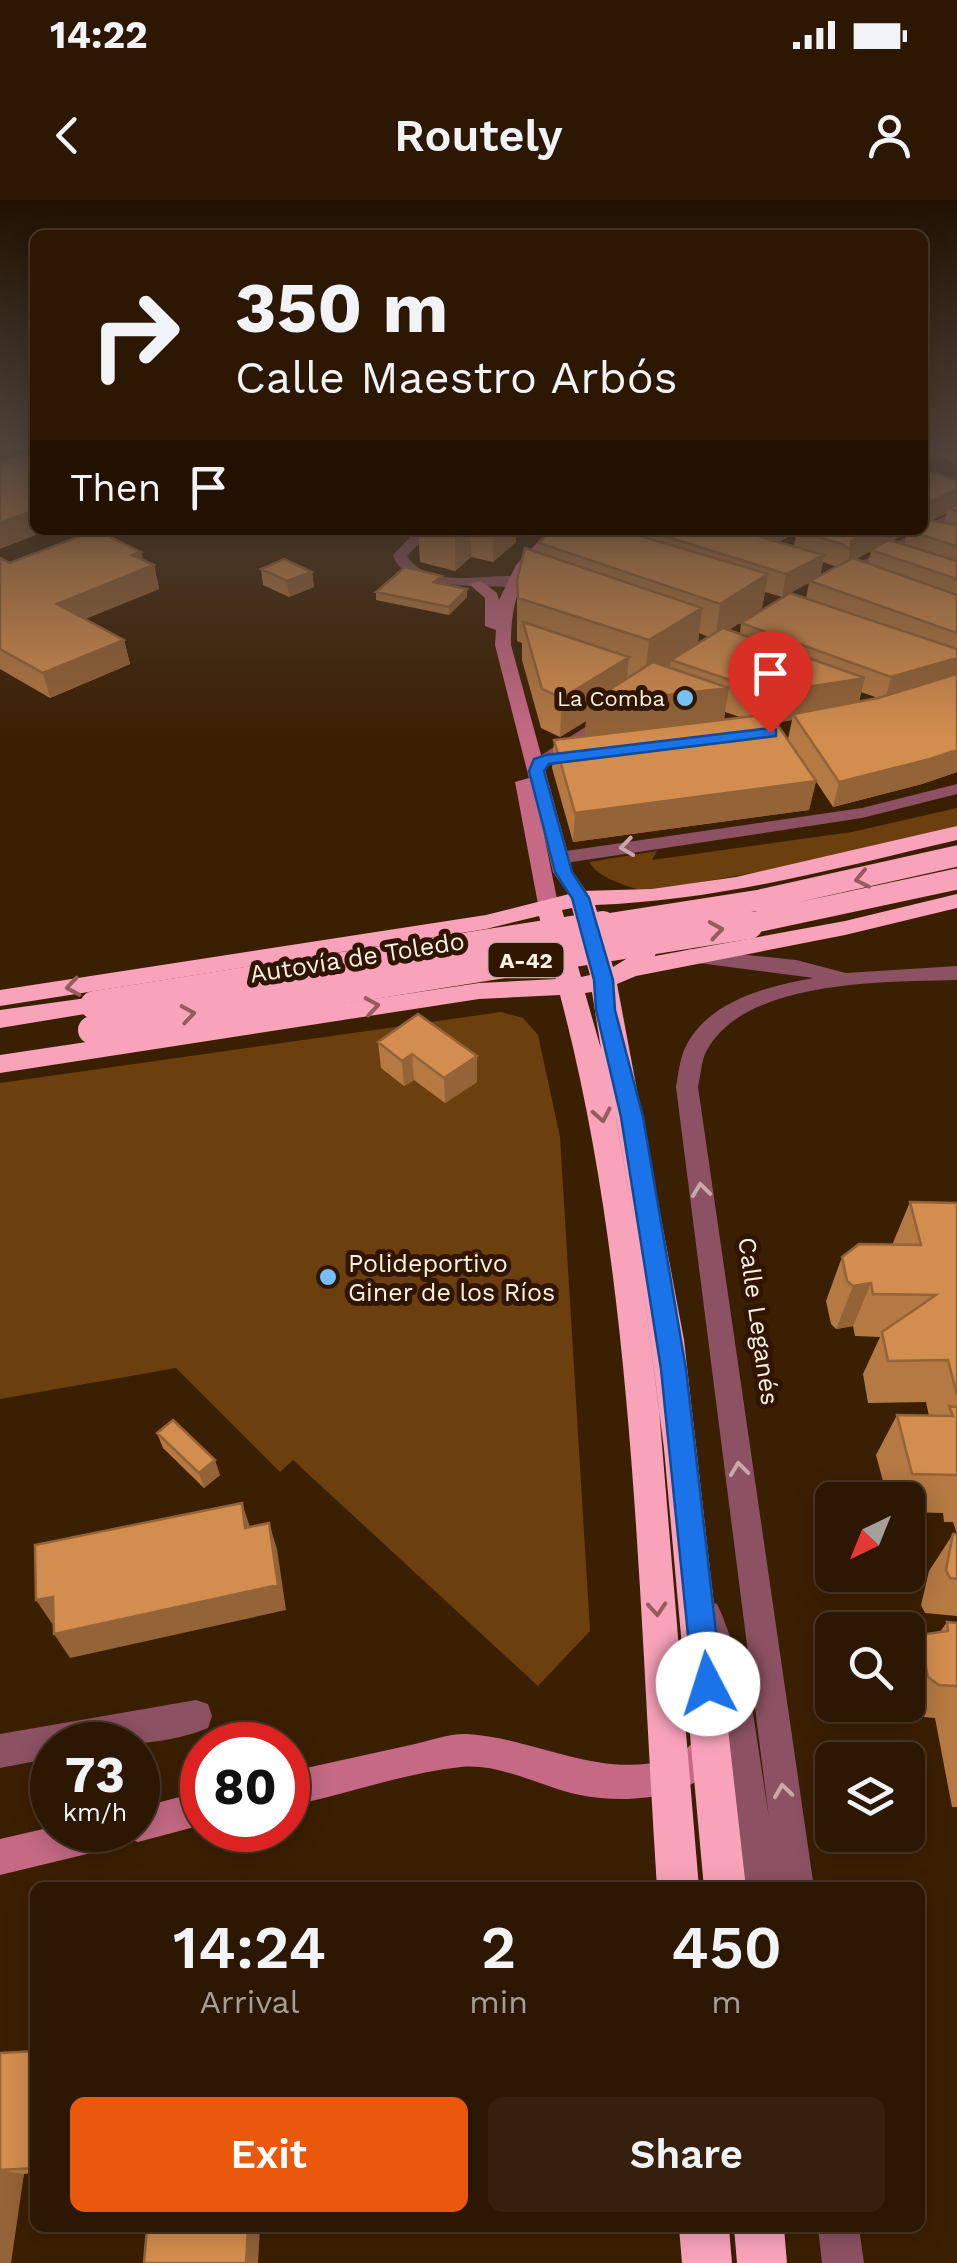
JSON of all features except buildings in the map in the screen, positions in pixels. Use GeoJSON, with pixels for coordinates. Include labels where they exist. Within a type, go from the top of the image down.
{"type":"FeatureCollection","features":[{"type":"Feature","properties":{"kind":"highway"},"geometry":{"type":"LineString","coordinates":[[0,998],[514,916],[580,898],[615,899],[736,884],[957,833]]}},
{"type":"Feature","properties":{"kind":"highway","name":"Autovía de Toledo"},"geometry":{"type":"LineString","coordinates":[[0,1044],[93,1018],[760,900],[957,856]]}},
{"type":"Feature","properties":{"kind":"highway","name":"Autovía de Toledo"},"geometry":{"type":"LineString","coordinates":[[0,1020],[93,1018],[772,921],[957,879]]}},
{"type":"Feature","properties":{"kind":"highway"},"geometry":{"type":"LineString","coordinates":[[580,898],[594,1071],[624,1253],[649,1495],[677,1882]]}},
{"type":"Feature","properties":{"kind":"highway"},"geometry":{"type":"LineString","coordinates":[[514,916],[506,934],[510,958],[524,975],[589,982],[642,958],[644,931],[629,909],[615,899]]}},
{"type":"Feature","properties":{"kind":"highway"},"geometry":{"type":"LineString","coordinates":[[0,1064],[424,998],[589,982],[690,956],[844,928],[957,901]]}},
{"type":"Feature","properties":{"kind":"highway"},"geometry":{"type":"LineString","coordinates":[[548,904],[606,1010],[632,1117],[663,1296],[698,1595],[724,1882]]}},
{"type":"Feature","properties":{"kind":"highway"},"geometry":{"type":"LineString","coordinates":[[704,2232],[706,2263]]}},
{"type":"Feature","properties":{"kind":"highway"},"geometry":{"type":"LineString","coordinates":[[758,2232],[762,2263]]}},
{"type":"Feature","properties":{"kind":"street"},"geometry":{"type":"LineString","coordinates":[[407,546],[400,553],[404,565],[423,574],[476,584],[511,579],[562,592]]}},
{"type":"Feature","properties":{"kind":"street"},"geometry":{"type":"LineString","coordinates":[[547,546],[511,579],[504,612],[504,645],[541,766],[559,858],[565,876],[580,898]]}},
{"type":"Feature","properties":{"kind":"street"},"geometry":{"type":"LineString","coordinates":[[845,576],[902,546]]}},
{"type":"Feature","properties":{"kind":"street"},"geometry":{"type":"LineString","coordinates":[[476,584],[493,599],[493,652],[548,904]]}},
{"type":"Feature","properties":{"kind":"street"},"geometry":{"type":"LineString","coordinates":[[504,645],[521,651]]}},
{"type":"Feature","properties":{"kind":"street"},"geometry":{"type":"LineString","coordinates":[[541,766],[624,707]]}},
{"type":"Feature","properties":{"kind":"street"},"geometry":{"type":"LineString","coordinates":[[541,766],[589,756]]}},
{"type":"Feature","properties":{"kind":"street"},"geometry":{"type":"LineString","coordinates":[[559,858],[828,819],[957,789]]}},
{"type":"Feature","properties":{"kind":"street"},"geometry":{"type":"LineString","coordinates":[[811,794],[828,819]]}},
{"type":"Feature","properties":{"kind":"street"},"geometry":{"type":"LineString","coordinates":[[690,956],[796,967],[859,980]]}},
{"type":"Feature","properties":{"kind":"street","name":"Calle Leganés"},"geometry":{"type":"LineString","coordinates":[[795,1882],[687,1075],[701,1038],[737,1006],[775,992],[859,980],[957,973]]}},
{"type":"Feature","properties":{"kind":"street"},"geometry":{"type":"LineString","coordinates":[[698,1595],[733,1687],[761,1882]]}},
{"type":"Feature","properties":{"kind":"street"},"geometry":{"type":"LineString","coordinates":[[0,1752],[196,1716]]}},
{"type":"Feature","properties":{"kind":"street"},"geometry":{"type":"LineString","coordinates":[[310,1783],[463,1750],[500,1754],[581,1778],[620,1781],[667,1777],[694,1766],[712,1745]]}},
{"type":"Feature","properties":{"kind":"street"},"geometry":{"type":"LineString","coordinates":[[0,1857],[30,1850]]}},
{"type":"Feature","properties":{"kind":"street"},"geometry":{"type":"LineString","coordinates":[[839,2232],[843,2263]]}},
{"type":"Feature","properties":{"kind":"shaded area"},"geometry":{"type":"Polygon","coordinates":[[[957,808],[957,826],[812,862],[647,892],[607,878],[589,862],[657,851],[652,860],[852,832],[957,808]]]}},
{"type":"Feature","properties":{"kind":"shaded area","name":"Polideportivo Giner de los Ríos"},"geometry":{"type":"Polygon","coordinates":[[[501,1012],[523,1018],[538,1035],[560,1137],[590,1631],[538,1686],[293,1460],[280,1472],[176,1368],[0,1399],[0,1083],[501,1012]]]}},
{"type":"Feature","properties":{"kind":"place","name":"La Comba"},"geometry":{"type":"Point","coordinates":[685,698]}},
{"type":"Feature","properties":{"kind":"place","name":"Polideportivo Giner de los Ríos"},"geometry":{"type":"Point","coordinates":[328,1277]}},
{"type":"Feature","properties":{"kind":"route"},"geometry":{"type":"LineString","coordinates":[[708,1684],[673,1369],[632,1117],[606,1010],[604,980],[580,898],[563,872],[536,771],[540,762],[546,760],[770,733]]}}]}
